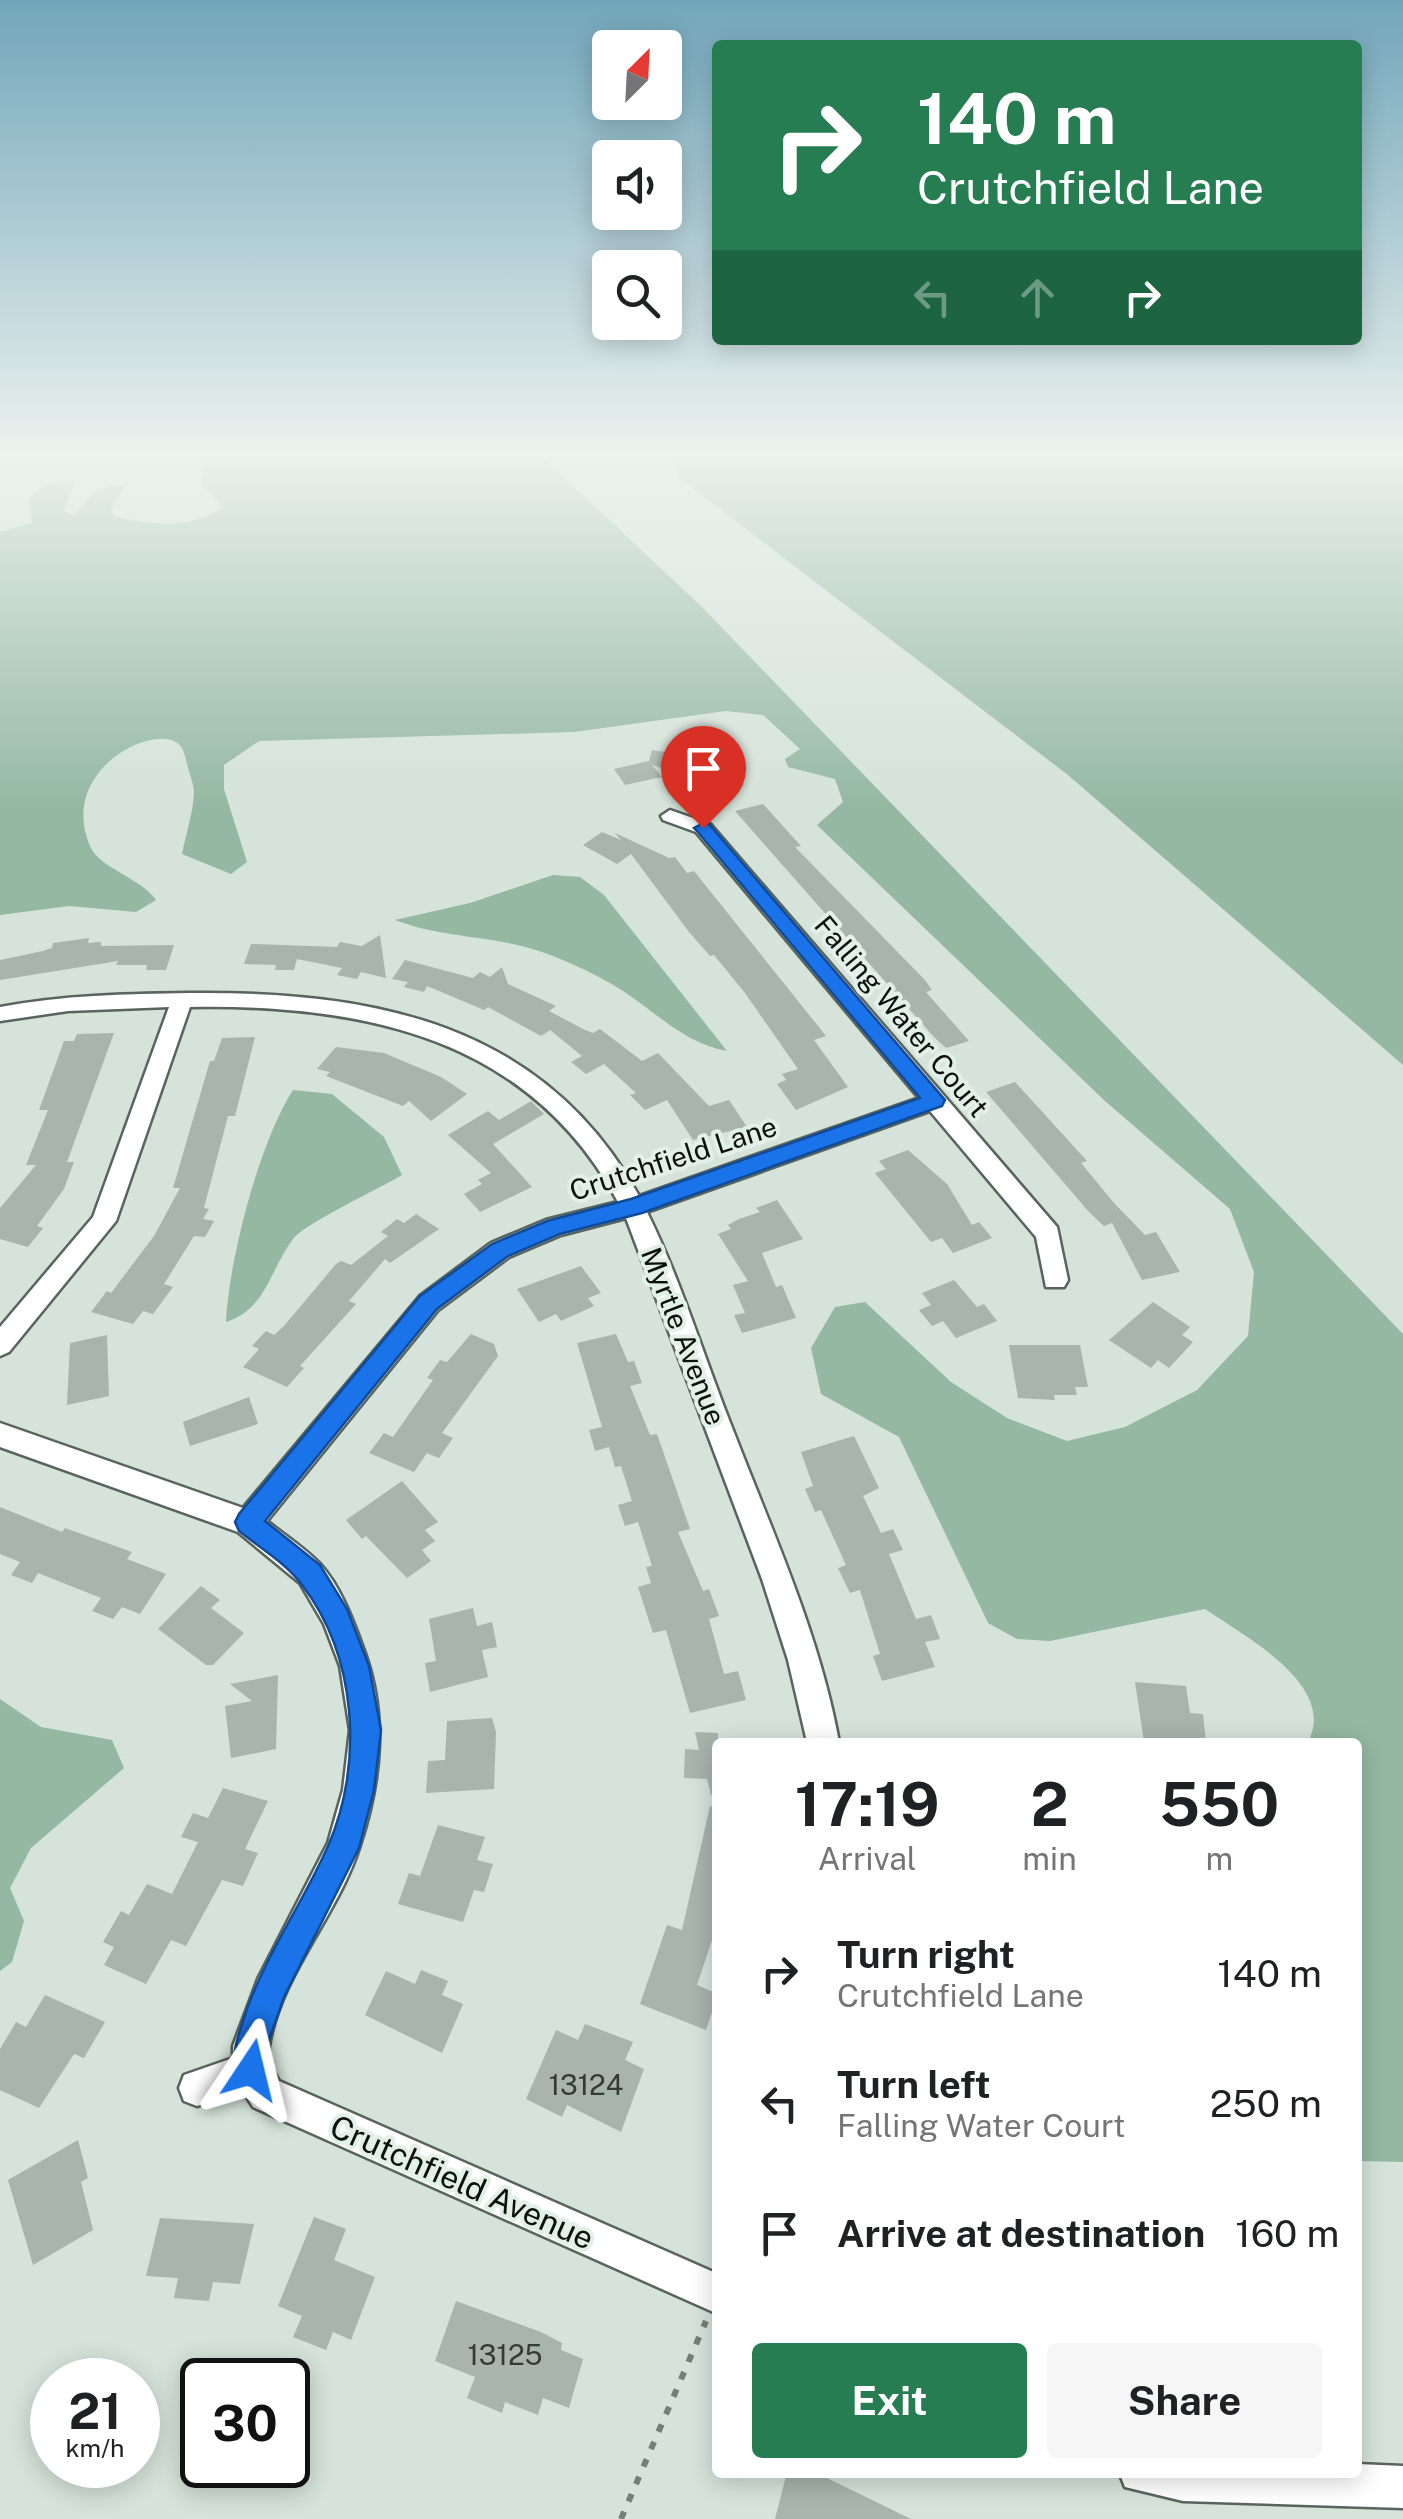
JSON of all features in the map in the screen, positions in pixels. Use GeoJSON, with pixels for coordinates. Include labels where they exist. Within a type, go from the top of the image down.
{"type":"FeatureCollection","features":[{"type":"Feature","properties":{"kind":"street","name":"Falling Water Court"},"geometry":{"type":"LineString","coordinates":[[670,816],[703,828],[1048,1234],[1055,1280]]}},
{"type":"Feature","properties":{"kind":"street","name":"Myrtle Avenue"},"geometry":{"type":"LineString","coordinates":[[0,1014],[107,1000],[283,1000],[324,1004],[380,1015],[444,1035],[489,1057],[569,1115],[634,1207],[787,1609],[816,1702],[822,1738]]}},
{"type":"Feature","properties":{"kind":"street"},"geometry":{"type":"LineString","coordinates":[[0,1345],[104,1220],[182,1000]]}},
{"type":"Feature","properties":{"kind":"street","name":"Crutchfield Lane"},"geometry":{"type":"LineString","coordinates":[[248,1522],[428,1302],[500,1250],[555,1227],[634,1207],[934,1100]]}},
{"type":"Feature","properties":{"kind":"street"},"geometry":{"type":"LineString","coordinates":[[0,1434],[248,1522],[310,1574],[337,1618],[355,1666],[366,1730],[359,1790],[344,1848],[270,1990],[251,2046],[251,2070],[198,2088]]}},
{"type":"Feature","properties":{"kind":"street","name":"Crutchfield Avenue"},"geometry":{"type":"LineString","coordinates":[[251,2070],[266,2094],[298,2110],[712,2285]]}},
{"type":"Feature","properties":{"kind":"street"},"geometry":{"type":"LineString","coordinates":[[1172,2478],[1403,2487]]}},
{"type":"Feature","properties":{"kind":"path"},"geometry":{"type":"LineString","coordinates":[[621,2519],[703,2332],[712,2301]]}},
{"type":"Feature","properties":{"kind":"green space"},"geometry":{"type":"Polygon","coordinates":[[[0,574],[666,574],[1403,1334],[1403,2162],[1362,2161],[1362,1738],[1309,1738],[1314,1721],[1310,1701],[1299,1682],[1263,1648],[1205,1609],[1050,1641],[1017,1639],[988,1623],[899,1437],[821,1394],[811,1348],[835,1307],[865,1302],[951,1382],[1007,1418],[1067,1441],[1125,1427],[1197,1390],[1248,1336],[1254,1272],[1230,1209],[1105,1101],[817,825],[843,802],[835,779],[788,767],[785,759],[800,749],[763,715],[726,711],[574,732],[259,741],[224,765],[224,789],[247,862],[231,874],[182,854],[193,785],[182,748],[171,740],[155,739],[116,756],[99,773],[87,794],[84,819],[96,855],[156,900],[136,912],[69,906],[0,915],[0,574]]]}},
{"type":"Feature","properties":{"kind":"green space"},"geometry":{"type":"Polygon","coordinates":[[[804,574],[1403,574],[1403,1065],[1068,775],[804,574]]]}},
{"type":"Feature","properties":{"kind":"green space"},"geometry":{"type":"Polygon","coordinates":[[[553,875],[580,877],[604,895],[727,1051],[694,1040],[608,982],[553,956],[395,920],[470,903],[553,875]]]}},
{"type":"Feature","properties":{"kind":"green space"},"geometry":{"type":"Polygon","coordinates":[[[293,1090],[332,1094],[384,1137],[402,1175],[301,1232],[285,1251],[259,1298],[226,1322],[233,1267],[248,1202],[269,1140],[293,1090]]]}},
{"type":"Feature","properties":{"kind":"green space"},"geometry":{"type":"Polygon","coordinates":[[[0,1699],[41,1727],[112,1740],[124,1768],[31,1848],[10,1888],[24,1921],[12,1962],[0,1971],[0,1699]]]}},
{"type":"Feature","properties":{"kind":"building"},"geometry":{"type":"Polygon","coordinates":[[[652,750],[732,769],[715,786],[652,765],[662,777],[625,785],[614,769],[649,761],[652,750]]]}},
{"type":"Feature","properties":{"kind":"building"},"geometry":{"type":"Polygon","coordinates":[[[763,804],[801,846],[795,847],[925,980],[932,990],[926,992],[969,1041],[946,1048],[934,1037],[735,811],[763,804]]]}},
{"type":"Feature","properties":{"kind":"building"},"geometry":{"type":"Polygon","coordinates":[[[602,832],[621,840],[615,833],[669,858],[675,857],[687,873],[694,871],[826,1036],[814,1040],[848,1087],[796,1110],[777,1084],[786,1080],[782,1074],[798,1069],[745,993],[689,932],[631,854],[617,864],[583,845],[602,832]]]}},
{"type":"Feature","properties":{"kind":"building"},"geometry":{"type":"Polygon","coordinates":[[[380,935],[386,978],[361,972],[357,979],[337,975],[342,968],[297,959],[294,970],[244,964],[251,944],[337,947],[340,942],[362,946],[380,935]]]}},
{"type":"Feature","properties":{"kind":"building"},"geometry":{"type":"Polygon","coordinates":[[[89,938],[88,943],[101,942],[101,946],[174,945],[166,970],[146,970],[147,965],[116,965],[118,961],[0,980],[0,960],[43,951],[52,948],[53,943],[89,938]]]}},
{"type":"Feature","properties":{"kind":"building"},"geometry":{"type":"Polygon","coordinates":[[[405,960],[473,978],[480,972],[490,977],[502,967],[508,984],[556,1006],[549,1011],[593,1033],[600,1029],[642,1061],[658,1053],[709,1106],[729,1100],[747,1127],[693,1140],[667,1100],[645,1110],[630,1095],[636,1093],[604,1064],[586,1074],[571,1062],[582,1056],[550,1030],[541,1036],[488,1007],[484,1010],[427,986],[424,992],[404,987],[408,982],[392,979],[405,960]]]}},
{"type":"Feature","properties":{"kind":"building"},"geometry":{"type":"Polygon","coordinates":[[[114,1033],[67,1162],[74,1162],[64,1189],[37,1226],[43,1228],[28,1247],[0,1239],[0,1208],[36,1165],[26,1165],[48,1110],[39,1110],[64,1041],[74,1041],[77,1034],[114,1033]]]}},
{"type":"Feature","properties":{"kind":"building"},"geometry":{"type":"Polygon","coordinates":[[[255,1037],[235,1116],[228,1116],[204,1208],[209,1209],[203,1219],[214,1221],[205,1237],[194,1236],[164,1284],[173,1287],[153,1314],[143,1311],[133,1324],[91,1312],[107,1291],[111,1293],[154,1236],[180,1188],[173,1188],[210,1061],[214,1061],[222,1038],[255,1037]]]}},
{"type":"Feature","properties":{"kind":"building"},"geometry":{"type":"Polygon","coordinates":[[[336,1047],[384,1053],[441,1077],[467,1094],[431,1121],[409,1101],[403,1106],[317,1069],[336,1047]]]}},
{"type":"Feature","properties":{"kind":"building"},"geometry":{"type":"Polygon","coordinates":[[[1015,1082],[1087,1161],[1081,1163],[1114,1203],[1145,1235],[1156,1232],[1180,1272],[1142,1280],[1112,1223],[1104,1226],[1089,1212],[986,1092],[1015,1082]]]}},
{"type":"Feature","properties":{"kind":"building"},"geometry":{"type":"Polygon","coordinates":[[[531,1101],[544,1114],[493,1144],[532,1187],[480,1212],[464,1194],[482,1184],[478,1180],[491,1173],[448,1135],[488,1111],[499,1120],[531,1101]]]}},
{"type":"Feature","properties":{"kind":"building"},"geometry":{"type":"Polygon","coordinates":[[[908,1150],[947,1184],[972,1225],[979,1222],[992,1238],[953,1253],[942,1238],[931,1242],[875,1173],[886,1169],[879,1161],[908,1150]]]}},
{"type":"Feature","properties":{"kind":"building"},"geometry":{"type":"Polygon","coordinates":[[[777,1200],[803,1239],[762,1253],[776,1287],[782,1285],[796,1318],[742,1333],[734,1315],[745,1313],[733,1285],[748,1281],[718,1234],[731,1229],[728,1225],[739,1219],[760,1212],[756,1208],[777,1200]]]}},
{"type":"Feature","properties":{"kind":"building"},"geometry":{"type":"Polygon","coordinates":[[[416,1214],[439,1229],[390,1263],[385,1259],[349,1301],[356,1304],[300,1366],[304,1368],[287,1387],[243,1367],[259,1349],[252,1346],[266,1331],[274,1335],[284,1326],[336,1264],[341,1261],[351,1265],[388,1236],[381,1232],[397,1219],[404,1223],[416,1214]]]}},
{"type":"Feature","properties":{"kind":"building"},"geometry":{"type":"Polygon","coordinates":[[[581,1266],[601,1293],[588,1298],[594,1306],[561,1321],[556,1314],[539,1322],[517,1289],[581,1266]]]}},
{"type":"Feature","properties":{"kind":"building"},"geometry":{"type":"Polygon","coordinates":[[[954,1280],[977,1307],[984,1304],[997,1321],[956,1338],[943,1321],[932,1326],[919,1310],[931,1305],[922,1293],[954,1280]]]}},
{"type":"Feature","properties":{"kind":"building"},"geometry":{"type":"Polygon","coordinates":[[[1153,1302],[1190,1327],[1182,1335],[1193,1342],[1169,1368],[1158,1360],[1151,1368],[1109,1340],[1153,1302]]]}},
{"type":"Feature","properties":{"kind":"building"},"geometry":{"type":"Polygon","coordinates":[[[471,1334],[494,1344],[498,1356],[442,1433],[453,1438],[439,1458],[427,1453],[414,1472],[369,1453],[384,1433],[393,1437],[433,1380],[427,1378],[440,1360],[447,1362],[471,1334]]]}},
{"type":"Feature","properties":{"kind":"building"},"geometry":{"type":"Polygon","coordinates":[[[616,1334],[628,1362],[634,1361],[642,1383],[630,1386],[650,1435],[657,1434],[690,1529],[678,1532],[703,1591],[709,1589],[719,1616],[709,1619],[724,1674],[738,1671],[746,1700],[690,1713],[666,1630],[653,1633],[638,1587],[651,1583],[646,1567],[652,1566],[638,1522],[625,1526],[618,1505],[632,1501],[621,1466],[615,1467],[609,1447],[595,1451],[589,1430],[602,1427],[577,1343],[616,1334]]]}},
{"type":"Feature","properties":{"kind":"building"},"geometry":{"type":"Polygon","coordinates":[[[107,1335],[109,1396],[67,1405],[70,1343],[107,1335]]]}},
{"type":"Feature","properties":{"kind":"building"},"geometry":{"type":"Polygon","coordinates":[[[1009,1345],[1080,1345],[1088,1387],[1075,1387],[1077,1395],[1054,1395],[1055,1400],[1018,1398],[1009,1345]]]}},
{"type":"Feature","properties":{"kind":"building"},"geometry":{"type":"Polygon","coordinates":[[[249,1397],[258,1424],[190,1446],[183,1422],[249,1397]]]}},
{"type":"Feature","properties":{"kind":"building"},"geometry":{"type":"Polygon","coordinates":[[[854,1436],[879,1488],[863,1496],[881,1533],[893,1529],[903,1550],[889,1554],[916,1619],[931,1615],[940,1639],[925,1642],[935,1667],[882,1681],[873,1656],[880,1654],[860,1590],[850,1593],[838,1568],[846,1565],[821,1510],[815,1512],[805,1489],[813,1486],[801,1452],[854,1436]]]}},
{"type":"Feature","properties":{"kind":"building"},"geometry":{"type":"Polygon","coordinates":[[[402,1481],[438,1522],[425,1530],[435,1541],[422,1550],[431,1561],[407,1578],[346,1520],[402,1481]]]}},
{"type":"Feature","properties":{"kind":"building"},"geometry":{"type":"Polygon","coordinates":[[[0,1507],[62,1532],[65,1528],[132,1552],[127,1559],[166,1574],[140,1614],[122,1607],[113,1619],[92,1611],[101,1598],[38,1573],[32,1583],[11,1575],[20,1562],[0,1554],[0,1507]]]}},
{"type":"Feature","properties":{"kind":"building"},"geometry":{"type":"Polygon","coordinates":[[[201,1586],[220,1600],[211,1608],[244,1633],[213,1665],[206,1665],[158,1629],[201,1586]]]}},
{"type":"Feature","properties":{"kind":"building"},"geometry":{"type":"Polygon","coordinates":[[[473,1608],[477,1626],[492,1622],[497,1647],[482,1650],[488,1677],[430,1692],[425,1663],[436,1661],[429,1619],[473,1608]]]}},
{"type":"Feature","properties":{"kind":"building"},"geometry":{"type":"Polygon","coordinates":[[[278,1675],[276,1749],[231,1758],[225,1706],[252,1701],[230,1684],[278,1675]]]}},
{"type":"Feature","properties":{"kind":"building"},"geometry":{"type":"Polygon","coordinates":[[[1135,1682],[1186,1686],[1190,1713],[1203,1714],[1206,1738],[1143,1738],[1135,1682]]]}},
{"type":"Feature","properties":{"kind":"building"},"geometry":{"type":"Polygon","coordinates":[[[492,1718],[496,1732],[494,1789],[426,1793],[428,1761],[445,1760],[447,1721],[492,1718]]]}},
{"type":"Feature","properties":{"kind":"building"},"geometry":{"type":"Polygon","coordinates":[[[695,1732],[718,1733],[718,1738],[712,1738],[712,1795],[707,1779],[684,1778],[685,1749],[699,1750],[695,1732]]]}},
{"type":"Feature","properties":{"kind":"building"},"geometry":{"type":"Polygon","coordinates":[[[223,1788],[268,1801],[245,1849],[258,1853],[243,1886],[222,1880],[186,1946],[171,1940],[146,1984],[104,1965],[114,1947],[103,1942],[121,1911],[129,1915],[147,1884],[172,1894],[198,1842],[181,1837],[193,1813],[208,1818],[223,1788]]]}},
{"type":"Feature","properties":{"kind":"building"},"geometry":{"type":"Polygon","coordinates":[[[712,1806],[712,1940],[697,1985],[712,1991],[712,2012],[706,2030],[640,2004],[667,1925],[682,1930],[712,1806]]]}},
{"type":"Feature","properties":{"kind":"building"},"geometry":{"type":"Polygon","coordinates":[[[438,1825],[485,1837],[477,1860],[493,1864],[484,1892],[474,1890],[463,1922],[398,1904],[409,1873],[420,1876],[438,1825]]]}},
{"type":"Feature","properties":{"kind":"building"},"geometry":{"type":"Polygon","coordinates":[[[421,1970],[448,1981],[442,1995],[463,2004],[442,2053],[365,2015],[386,1971],[415,1984],[421,1970]]]}},
{"type":"Feature","properties":{"kind":"building"},"geometry":{"type":"Polygon","coordinates":[[[45,1995],[105,2022],[84,2058],[74,2054],[39,2108],[0,2090],[0,2049],[16,2022],[26,2027],[45,1995]]]}},
{"type":"Feature","properties":{"kind":"building"},"geometry":{"type":"Polygon","coordinates":[[[585,2024],[633,2042],[625,2060],[644,2069],[621,2132],[567,2105],[562,2117],[526,2099],[556,2030],[578,2040],[585,2024]]]}},
{"type":"Feature","properties":{"kind":"building"},"geometry":{"type":"Polygon","coordinates":[[[78,2140],[88,2178],[81,2182],[93,2230],[33,2265],[8,2180],[78,2140]]]}},
{"type":"Feature","properties":{"kind":"building"},"geometry":{"type":"Polygon","coordinates":[[[314,2217],[346,2229],[334,2260],[375,2277],[351,2340],[333,2332],[326,2350],[293,2337],[302,2316],[278,2306],[314,2217]]]}},
{"type":"Feature","properties":{"kind":"building"},"geometry":{"type":"Polygon","coordinates":[[[160,2218],[254,2224],[240,2284],[213,2282],[209,2301],[174,2298],[178,2278],[146,2276],[160,2218]]]}},
{"type":"Feature","properties":{"kind":"building"},"geometry":{"type":"Polygon","coordinates":[[[456,2301],[541,2332],[562,2343],[561,2350],[583,2359],[569,2408],[543,2398],[538,2415],[505,2402],[502,2413],[467,2398],[475,2377],[435,2361],[456,2301]]]}},
{"type":"Feature","properties":{"kind":"building"},"geometry":{"type":"Polygon","coordinates":[[[785,2478],[827,2478],[911,2519],[775,2519],[785,2478]]]}},
{"type":"Feature","properties":{"kind":"route"},"geometry":{"type":"LineString","coordinates":[[251,2070],[251,2046],[270,1990],[344,1848],[359,1790],[366,1730],[355,1666],[337,1618],[310,1574],[248,1522],[428,1302],[500,1250],[555,1227],[634,1207],[934,1100],[703,828]]}}]}
